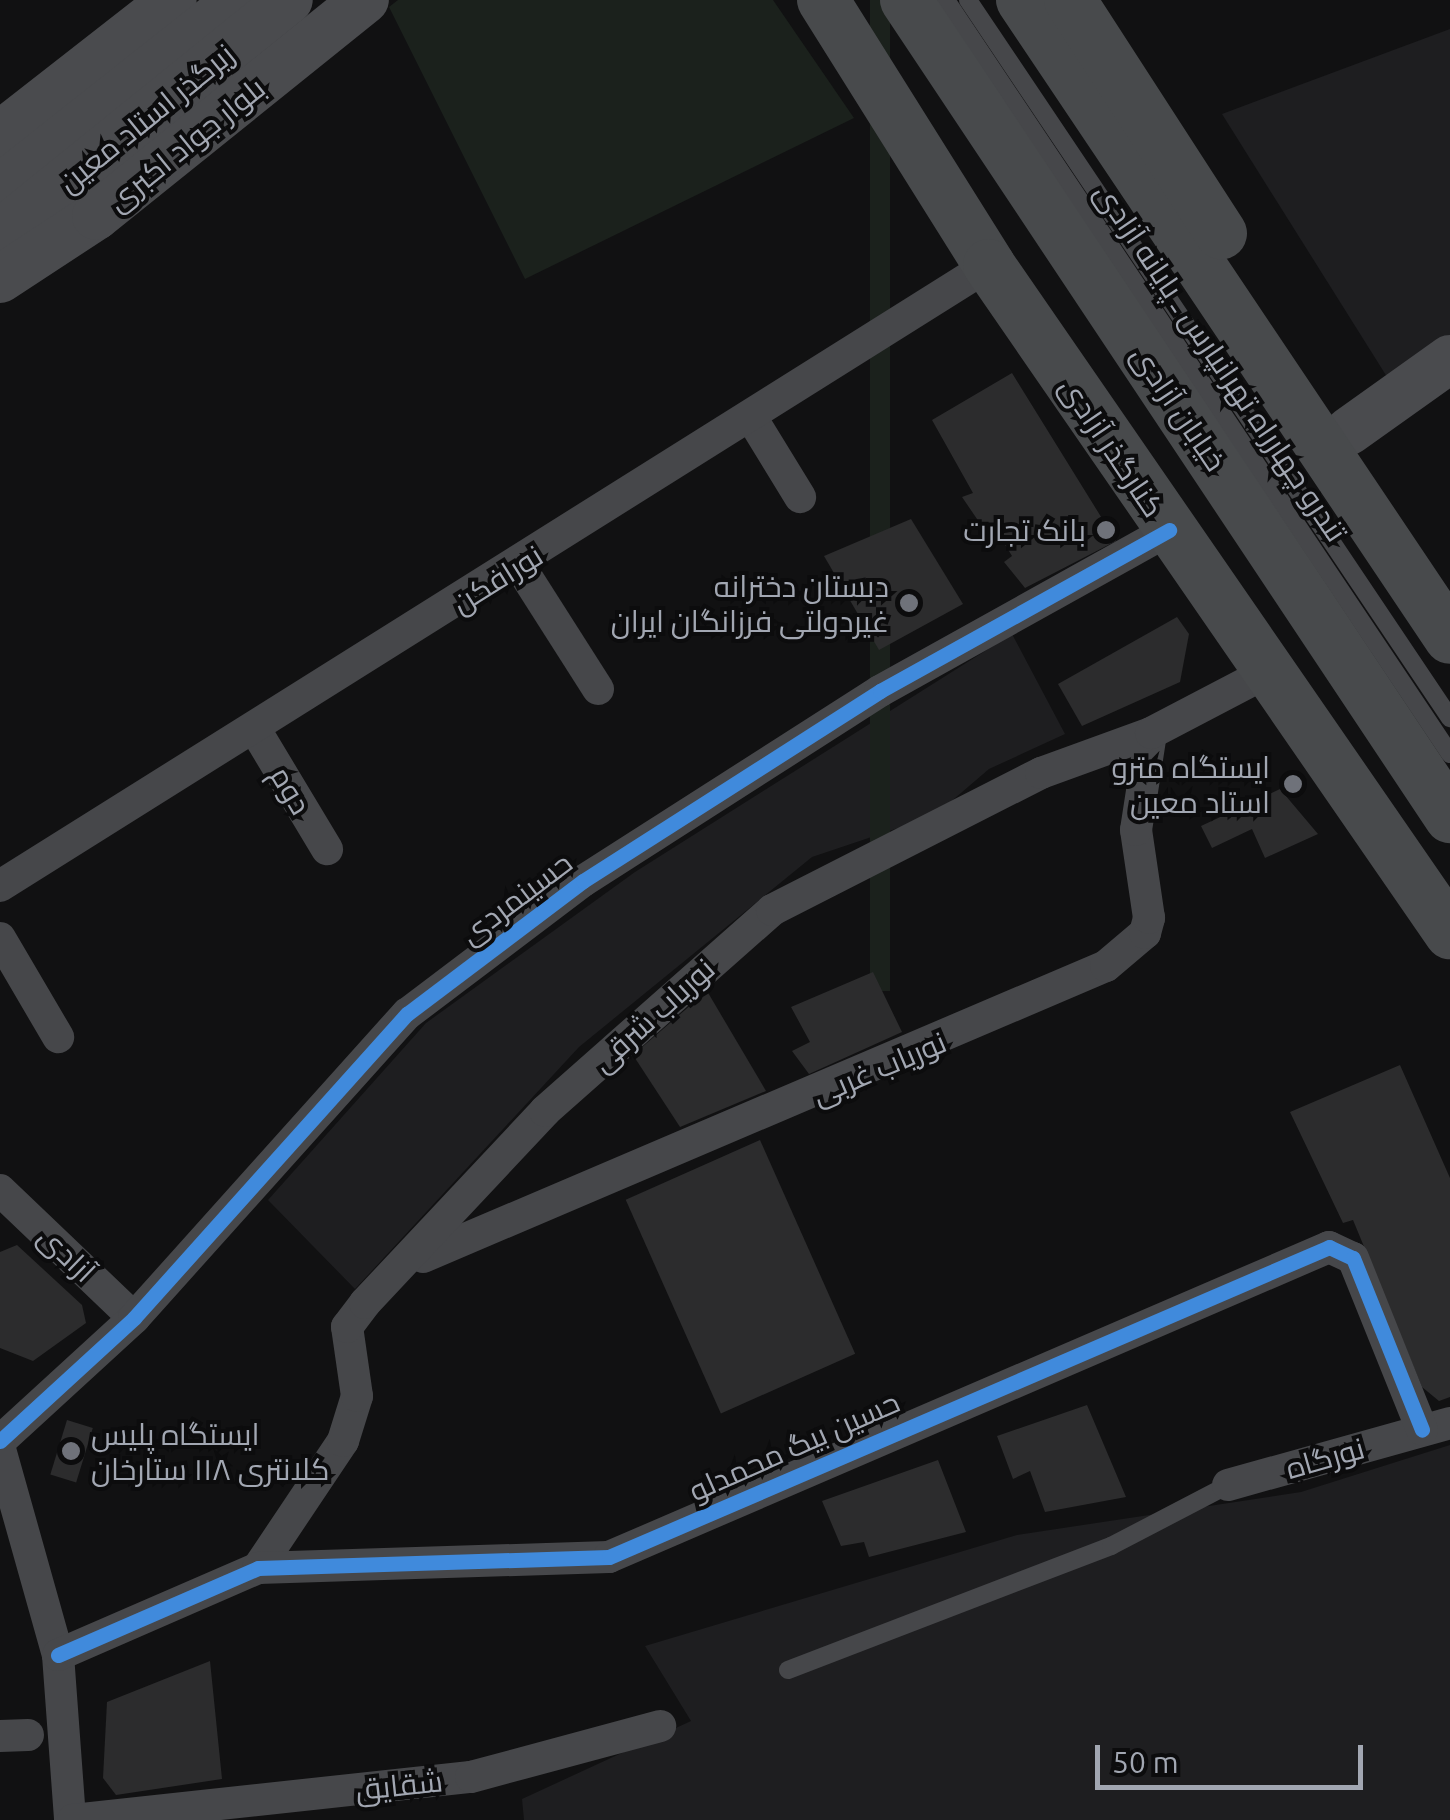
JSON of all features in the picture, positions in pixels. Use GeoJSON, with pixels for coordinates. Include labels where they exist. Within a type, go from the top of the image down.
{"type":"FeatureCollection","features":[{"type":"Feature","properties":{"kind":"main road"},"geometry":{"type":"LineString","coordinates":[[0,136],[173,0]]}},
{"type":"Feature","properties":{"kind":"main road","name":"زیرگذر استاد معین"},"geometry":{"type":"LineString","coordinates":[[0,188],[238,0]]}},
{"type":"Feature","properties":{"kind":"main road","name":"زیرگذر استاد معین"},"geometry":{"type":"LineString","coordinates":[[0,233],[289,0]]}},
{"type":"Feature","properties":{"kind":"main road","name":"بلوار جواد اکبری"},"geometry":{"type":"LineString","coordinates":[[0,279],[96,216],[364,0]]}},
{"type":"Feature","properties":{"kind":"main road","name":"کنارگذر آزادی"},"geometry":{"type":"LineString","coordinates":[[824,0],[989,264],[1266,674],[1450,934]]}},
{"type":"Feature","properties":{"kind":"main road","name":"خیابان آزادی"},"geometry":{"type":"LineString","coordinates":[[906,0],[1450,816]]}},
{"type":"Feature","properties":{"kind":"main road"},"geometry":{"type":"LineString","coordinates":[[1022,0],[1450,638]]}},
{"type":"Feature","properties":{"kind":"main road"},"geometry":{"type":"LineString","coordinates":[[1070,0],[1450,592]]}},
{"type":"Feature","properties":{"kind":"main road"},"geometry":{"type":"LineString","coordinates":[[1349,431],[1450,358]]}},
{"type":"Feature","properties":{"kind":"street","name":"نورافکن"},"geometry":{"type":"LineString","coordinates":[[0,886],[256,731],[989,264]]}},
{"type":"Feature","properties":{"kind":"street"},"geometry":{"type":"LineString","coordinates":[[751,417],[800,497]]}},
{"type":"Feature","properties":{"kind":"street","name":"حسینمردی"},"geometry":{"type":"LineString","coordinates":[[0,1441],[134,1318],[407,1014],[584,881],[880,690],[1169,530]]}},
{"type":"Feature","properties":{"kind":"street"},"geometry":{"type":"LineString","coordinates":[[519,565],[598,689]]}},
{"type":"Feature","properties":{"kind":"street","name":"نوریاب شرقی"},"geometry":{"type":"LineString","coordinates":[[258,1568],[343,1441],[357,1396],[347,1327],[414,1260],[545,1111],[772,910],[1041,773],[1151,733],[1266,674]]}},
{"type":"Feature","properties":{"kind":"street","name":"دوم"},"geometry":{"type":"LineString","coordinates":[[256,731],[327,849]]}},
{"type":"Feature","properties":{"kind":"street","name":"نوریاب غربی"},"geometry":{"type":"LineString","coordinates":[[414,1260],[1106,966],[1149,918],[1136,830],[1151,733]]}},
{"type":"Feature","properties":{"kind":"street"},"geometry":{"type":"LineString","coordinates":[[0,938],[58,1036]]}},
{"type":"Feature","properties":{"kind":"street","name":"آزادی"},"geometry":{"type":"LineString","coordinates":[[0,1190],[134,1318]]}},
{"type":"Feature","properties":{"kind":"street","name":"حسین بیگ محمدلو"},"geometry":{"type":"LineString","coordinates":[[58,1655],[258,1568],[609,1557],[1329,1247],[1359,1269],[1436,1426]]}},
{"type":"Feature","properties":{"kind":"street","name":"نورگاه"},"geometry":{"type":"LineString","coordinates":[[1228,1485],[1436,1426]]}},
{"type":"Feature","properties":{"kind":"street"},"geometry":{"type":"LineString","coordinates":[[0,1449],[58,1655],[71,1820]]}},
{"type":"Feature","properties":{"kind":"street","name":"شقایق"},"geometry":{"type":"LineString","coordinates":[[71,1820],[471,1777],[660,1726]]}},
{"type":"Feature","properties":{"kind":"lane","name":"تندرو چهارراه تهرانپارس ـ پایانه آزادی"},"geometry":{"type":"LineString","coordinates":[[946,0],[1450,754]]}},
{"type":"Feature","properties":{"kind":"lane"},"geometry":{"type":"LineString","coordinates":[[968,0],[1450,718]]}},
{"type":"Feature","properties":{"kind":"lane"},"geometry":{"type":"LineString","coordinates":[[788,1670],[1111,1546],[1228,1485]]}},
{"type":"Feature","properties":{"kind":"shaded area"},"geometry":{"type":"Polygon","coordinates":[[[398,0],[773,0],[854,118],[525,279],[389,7],[398,0]]]}},
{"type":"Feature","properties":{"kind":"shaded area"},"geometry":{"type":"Polygon","coordinates":[[[870,0],[890,0],[890,991],[870,991],[870,0]]]}},
{"type":"Feature","properties":{"kind":"shaded area"},"geometry":{"type":"Polygon","coordinates":[[[1450,29],[1450,337],[1389,380],[1222,114],[1450,29]]]}},
{"type":"Feature","properties":{"kind":"shaded area"},"geometry":{"type":"Polygon","coordinates":[[[1012,634],[1065,734],[989,769],[934,816],[812,857],[579,1047],[355,1289],[268,1200],[426,1023],[635,872],[1012,634]]]}},
{"type":"Feature","properties":{"kind":"shaded area"},"geometry":{"type":"Polygon","coordinates":[[[1450,1445],[1450,1820],[524,1820],[522,1799],[691,1721],[645,1646],[1017,1535],[1301,1492],[1450,1445]]]}},
{"type":"Feature","properties":{"kind":"building"},"geometry":{"type":"Polygon","coordinates":[[[1012,373],[1116,541],[1025,588],[1004,562],[1012,556],[1001,538],[992,541],[962,497],[973,493],[932,420],[1012,373]]]}},
{"type":"Feature","properties":{"kind":"building"},"geometry":{"type":"Polygon","coordinates":[[[911,519],[963,604],[879,650],[824,556],[911,519]]]}},
{"type":"Feature","properties":{"kind":"building"},"geometry":{"type":"Polygon","coordinates":[[[1177,617],[1189,634],[1180,682],[1082,726],[1058,684],[1177,617]]]}},
{"type":"Feature","properties":{"kind":"building"},"geometry":{"type":"Polygon","coordinates":[[[1280,789],[1318,834],[1265,858],[1252,829],[1212,848],[1201,826],[1280,789]]]}},
{"type":"Feature","properties":{"kind":"building"},"geometry":{"type":"Polygon","coordinates":[[[873,972],[902,1032],[809,1074],[792,1051],[810,1042],[791,1007],[873,972]]]}},
{"type":"Feature","properties":{"kind":"building"},"geometry":{"type":"Polygon","coordinates":[[[707,991],[766,1091],[680,1127],[633,1055],[707,991]]]}},
{"type":"Feature","properties":{"kind":"building"},"geometry":{"type":"Polygon","coordinates":[[[1400,1065],[1450,1178],[1450,1397],[1439,1401],[1422,1387],[1353,1220],[1343,1223],[1290,1112],[1400,1065]]]}},
{"type":"Feature","properties":{"kind":"building"},"geometry":{"type":"Polygon","coordinates":[[[760,1140],[855,1354],[721,1414],[626,1200],[760,1140]]]}},
{"type":"Feature","properties":{"kind":"building"},"geometry":{"type":"Polygon","coordinates":[[[17,1245],[82,1305],[86,1323],[33,1361],[0,1348],[0,1252],[17,1245]]]}},
{"type":"Feature","properties":{"kind":"building"},"geometry":{"type":"Polygon","coordinates":[[[1087,1405],[1126,1497],[1045,1512],[1030,1471],[1013,1479],[997,1436],[1087,1405]]]}},
{"type":"Feature","properties":{"kind":"building","name":"ایستگاه پلیس کلانتری ۱۱۸ ستارخان"},"geometry":{"type":"Polygon","coordinates":[[[67,1420],[93,1428],[76,1482],[50,1475],[67,1420]]]}},
{"type":"Feature","properties":{"kind":"building"},"geometry":{"type":"Polygon","coordinates":[[[938,1460],[966,1532],[869,1557],[864,1542],[841,1546],[822,1501],[938,1460]]]}},
{"type":"Feature","properties":{"kind":"building"},"geometry":{"type":"Polygon","coordinates":[[[210,1661],[222,1779],[116,1795],[103,1778],[107,1702],[210,1661]]]}},
{"type":"Feature","properties":{"kind":"cycle path"},"geometry":{"type":"LineString","coordinates":[[0,1441],[134,1318],[407,1014],[583,881],[880,691],[1169,530]]}},
{"type":"Feature","properties":{"kind":"cycle path"},"geometry":{"type":"LineString","coordinates":[[58,1655],[258,1568],[609,1557],[1329,1247],[1353,1258],[1422,1430]]}},
{"type":"Feature","properties":{"kind":"place","name":"بانک تجارت"},"geometry":{"type":"Point","coordinates":[1106,530]}},
{"type":"Feature","properties":{"kind":"place","name":"دبستان دخترانه غیردولتی فرزانگان ايران"},"geometry":{"type":"Point","coordinates":[909,603]}},
{"type":"Feature","properties":{"kind":"place","name":"ایستگاه مترو استاد معین"},"geometry":{"type":"Point","coordinates":[1293,784]}},
{"type":"Feature","properties":{"kind":"place","name":"ایستگاه پلیس کلانتری ۱۱۸ ستارخان"},"geometry":{"type":"Point","coordinates":[71,1451]}}]}
